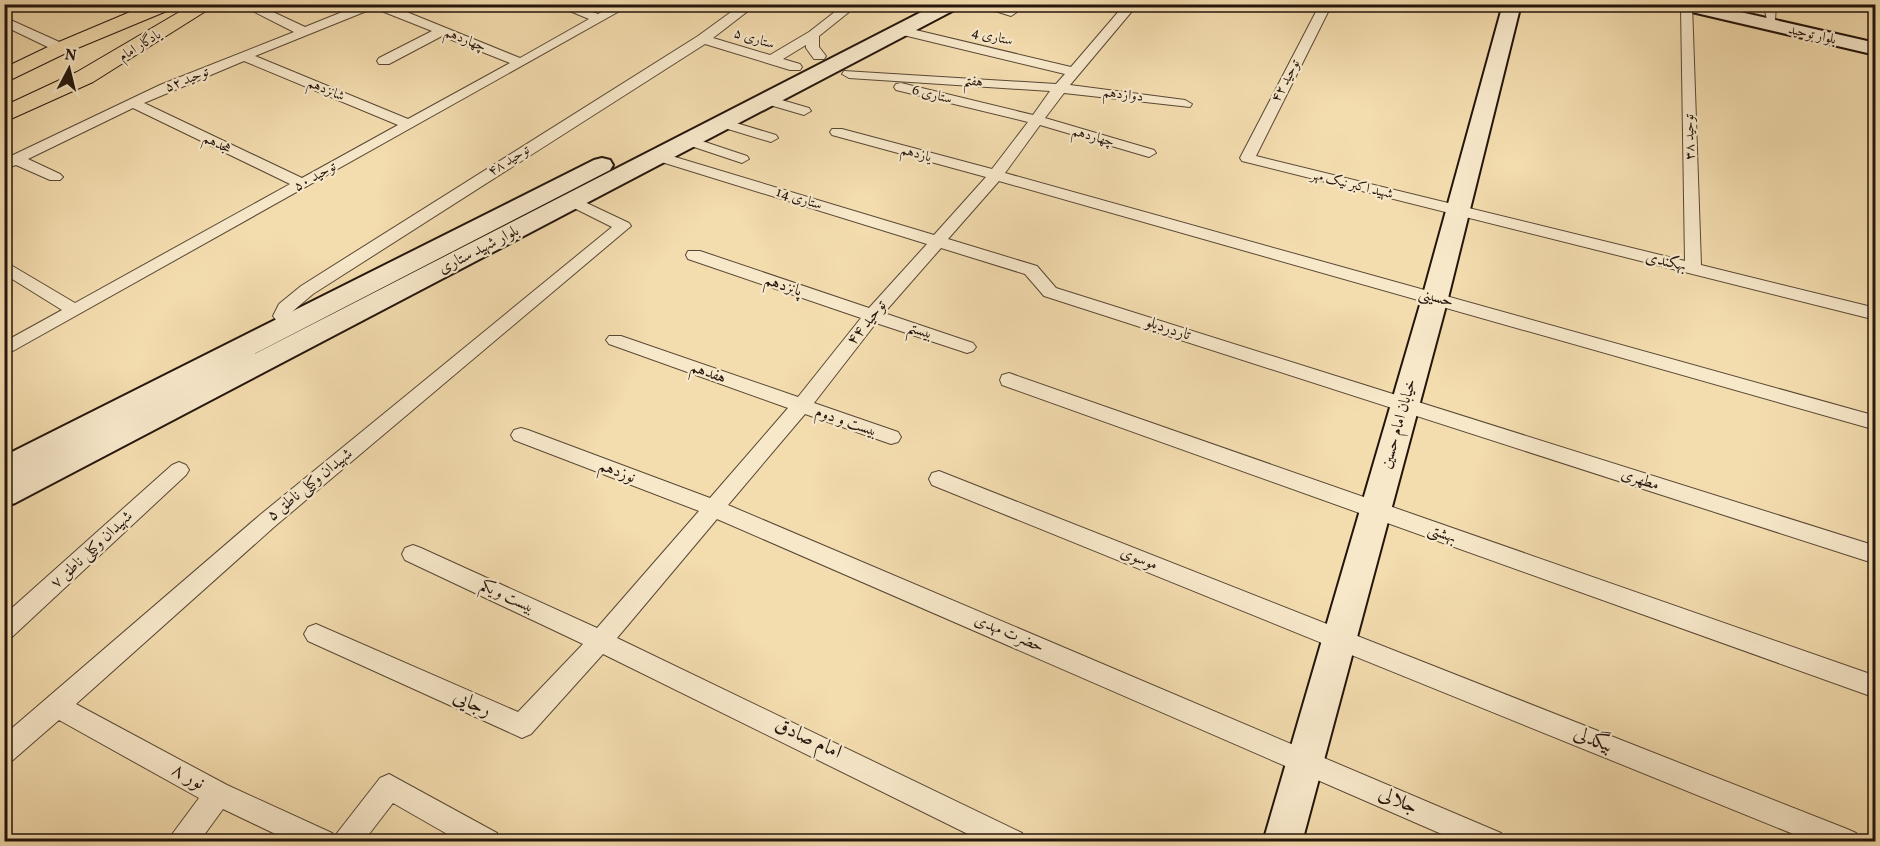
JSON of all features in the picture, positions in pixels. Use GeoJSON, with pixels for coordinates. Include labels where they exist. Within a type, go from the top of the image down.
{"type":"FeatureCollection","features":[{"type":"Feature","properties":{"kind":"main road","name":"یادگار امام"},"geometry":{"type":"LineString","coordinates":[[4,77],[61,48],[167,4]]}},
{"type":"Feature","properties":{"kind":"main road","name":"یادگار امام"},"geometry":{"type":"LineString","coordinates":[[4,115],[112,63],[208,4]]}},
{"type":"Feature","properties":{"kind":"main road","name":"بلوار شهید ستاری"},"geometry":{"type":"LineString","coordinates":[[4,469],[167,389],[574,202],[768,100],[827,58],[923,4]]}},
{"type":"Feature","properties":{"kind":"main road","name":"بلوار شهید ستاری"},"geometry":{"type":"LineString","coordinates":[[4,495],[297,331],[795,67],[903,31],[952,4]]}},
{"type":"Feature","properties":{"kind":"main road","name":"خیابان امام حسین"},"geometry":{"type":"LineString","coordinates":[[1281,842],[1435,298],[1512,4]]}},
{"type":"Feature","properties":{"kind":"main road","name":"بلوار توحید"},"geometry":{"type":"LineString","coordinates":[[1709,4],[1770,11],[1875,42]]}},
{"type":"Feature","properties":{"kind":"main road","name":"بلوار توحید"},"geometry":{"type":"LineString","coordinates":[[1683,5],[1875,49]]}},
{"type":"Feature","properties":{"kind":"street"},"geometry":{"type":"LineString","coordinates":[[246,4],[305,32]]}},
{"type":"Feature","properties":{"kind":"street","name":"توحید ۵۲"},"geometry":{"type":"LineString","coordinates":[[10,162],[133,103],[375,4]]}},
{"type":"Feature","properties":{"kind":"street","name":"چهاردهم"},"geometry":{"type":"LineString","coordinates":[[375,4],[521,63]]}},
{"type":"Feature","properties":{"kind":"street"},"geometry":{"type":"LineString","coordinates":[[559,4],[600,19]]}},
{"type":"Feature","properties":{"kind":"street","name":"توحید ۵۰"},"geometry":{"type":"LineString","coordinates":[[4,350],[626,4]]}},
{"type":"Feature","properties":{"kind":"street","name":"توحید ۴۸"},"geometry":{"type":"LineString","coordinates":[[297,331],[282,316],[285,308],[307,290],[703,39],[751,4]]}},
{"type":"Feature","properties":{"kind":"street"},"geometry":{"type":"LineString","coordinates":[[772,60],[827,58],[854,4]]}},
{"type":"Feature","properties":{"kind":"street"},"geometry":{"type":"LineString","coordinates":[[979,4],[1011,12]]}},
{"type":"Feature","properties":{"kind":"street","name":"توحید ۴۴"},"geometry":{"type":"LineString","coordinates":[[601,640],[801,406],[872,316],[996,175],[1060,88],[1132,4]]}},
{"type":"Feature","properties":{"kind":"street","name":"توحید ۴۲"},"geometry":{"type":"LineString","coordinates":[[1247,158],[1326,4]]}},
{"type":"Feature","properties":{"kind":"street","name":"توحید ۳۸"},"geometry":{"type":"LineString","coordinates":[[1683,5],[1694,268]]}},
{"type":"Feature","properties":{"kind":"street"},"geometry":{"type":"LineString","coordinates":[[4,21],[61,48]]}},
{"type":"Feature","properties":{"kind":"street","name":"ستاری 4"},"geometry":{"type":"LineString","coordinates":[[903,31],[1074,72]]}},
{"type":"Feature","properties":{"kind":"street"},"geometry":{"type":"LineString","coordinates":[[384,61],[442,32]]}},
{"type":"Feature","properties":{"kind":"street","name":"ستاری ۵"},"geometry":{"type":"LineString","coordinates":[[703,39],[795,67]]}},
{"type":"Feature","properties":{"kind":"street","name":"شانزدهم"},"geometry":{"type":"LineString","coordinates":[[245,57],[408,124]]}},
{"type":"Feature","properties":{"kind":"street","name":"هفتم"},"geometry":{"type":"LineString","coordinates":[[827,58],[1060,88]]}},
{"type":"Feature","properties":{"kind":"street","name":"ستاری 6"},"geometry":{"type":"LineString","coordinates":[[827,58],[1037,120]]}},
{"type":"Feature","properties":{"kind":"street","name":"دوازدهم"},"geometry":{"type":"LineString","coordinates":[[1060,88],[1185,104]]}},
{"type":"Feature","properties":{"kind":"street"},"geometry":{"type":"LineString","coordinates":[[768,100],[804,111]]}},
{"type":"Feature","properties":{"kind":"street","name":"هجدهم"},"geometry":{"type":"LineString","coordinates":[[133,103],[302,184]]}},
{"type":"Feature","properties":{"kind":"street","name":"چهاردهم"},"geometry":{"type":"LineString","coordinates":[[1037,120],[1149,153]]}},
{"type":"Feature","properties":{"kind":"street"},"geometry":{"type":"LineString","coordinates":[[723,123],[771,138]]}},
{"type":"Feature","properties":{"kind":"street","name":"یازدهم"},"geometry":{"type":"LineString","coordinates":[[837,132],[996,175]]}},
{"type":"Feature","properties":{"kind":"street"},"geometry":{"type":"LineString","coordinates":[[690,141],[742,159]]}},
{"type":"Feature","properties":{"kind":"street","name":"ستاری 14"},"geometry":{"type":"LineString","coordinates":[[660,157],[939,241]]}},
{"type":"Feature","properties":{"kind":"street","name":"شهید اکبر نیک مهر"},"geometry":{"type":"LineString","coordinates":[[1247,158],[1456,212]]}},
{"type":"Feature","properties":{"kind":"street"},"geometry":{"type":"LineString","coordinates":[[10,162],[55,177]]}},
{"type":"Feature","properties":{"kind":"street","name":"حسینی"},"geometry":{"type":"LineString","coordinates":[[996,175],[1875,423]]}},
{"type":"Feature","properties":{"kind":"street","name":"شهیدان وکیلی ناطق ۵"},"geometry":{"type":"LineString","coordinates":[[4,752],[267,521],[623,226],[574,202]]}},
{"type":"Feature","properties":{"kind":"street","name":"بهکندی"},"geometry":{"type":"LineString","coordinates":[[1456,212],[1694,268],[1875,314]]}},
{"type":"Feature","properties":{"kind":"street","name":"تاردردیلو"},"geometry":{"type":"LineString","coordinates":[[939,241],[1031,270],[1050,292],[1405,405]]}},
{"type":"Feature","properties":{"kind":"street","name":"پانزدهم"},"geometry":{"type":"LineString","coordinates":[[694,255],[872,316]]}},
{"type":"Feature","properties":{"kind":"street"},"geometry":{"type":"LineString","coordinates":[[4,266],[74,310]]}},
{"type":"Feature","properties":{"kind":"street","name":"بیستم"},"geometry":{"type":"LineString","coordinates":[[872,316],[967,347]]}},
{"type":"Feature","properties":{"kind":"street","name":"هفدهم"},"geometry":{"type":"LineString","coordinates":[[615,340],[801,406]]}},
{"type":"Feature","properties":{"kind":"street","name":"بهشتی"},"geometry":{"type":"LineString","coordinates":[[1009,380],[1875,687]]}},
{"type":"Feature","properties":{"kind":"street","name":"مطهری"},"geometry":{"type":"LineString","coordinates":[[1405,405],[1875,555]]}},
{"type":"Feature","properties":{"kind":"street","name":"بیست و دوم"},"geometry":{"type":"LineString","coordinates":[[801,406],[891,437]]}},
{"type":"Feature","properties":{"kind":"street","name":"نوزدهم"},"geometry":{"type":"LineString","coordinates":[[521,435],[713,508]]}},
{"type":"Feature","properties":{"kind":"street","name":"شهیدان وکیلی ناطق ۷"},"geometry":{"type":"LineString","coordinates":[[4,630],[179,470]]}},
{"type":"Feature","properties":{"kind":"street","name":"موسوی"},"geometry":{"type":"LineString","coordinates":[[939,478],[1340,639]]}},
{"type":"Feature","properties":{"kind":"street","name":"حضرت مهدی"},"geometry":{"type":"LineString","coordinates":[[713,508],[1304,760]]}},
{"type":"Feature","properties":{"kind":"street","name":"بیست و یکم"},"geometry":{"type":"LineString","coordinates":[[413,554],[601,640]]}},
{"type":"Feature","properties":{"kind":"street","name":"رجایی"},"geometry":{"type":"LineString","coordinates":[[315,634],[522,726],[601,640]]}},
{"type":"Feature","properties":{"kind":"street","name":"بیگدلی"},"geometry":{"type":"LineString","coordinates":[[1340,639],[1847,842]]}},
{"type":"Feature","properties":{"kind":"street","name":"امام صادق"},"geometry":{"type":"LineString","coordinates":[[601,640],[852,760],[1013,842]]}},
{"type":"Feature","properties":{"kind":"street","name":"نور ۸"},"geometry":{"type":"LineString","coordinates":[[57,706],[218,794],[323,842]]}},
{"type":"Feature","properties":{"kind":"street","name":"جلالی"},"geometry":{"type":"LineString","coordinates":[[1304,760],[1492,842]]}},
{"type":"Feature","properties":{"kind":"street"},"geometry":{"type":"LineString","coordinates":[[346,842],[389,787],[488,842]]}},
{"type":"Feature","properties":{"kind":"street"},"geometry":{"type":"LineString","coordinates":[[182,842],[218,794]]}}]}
